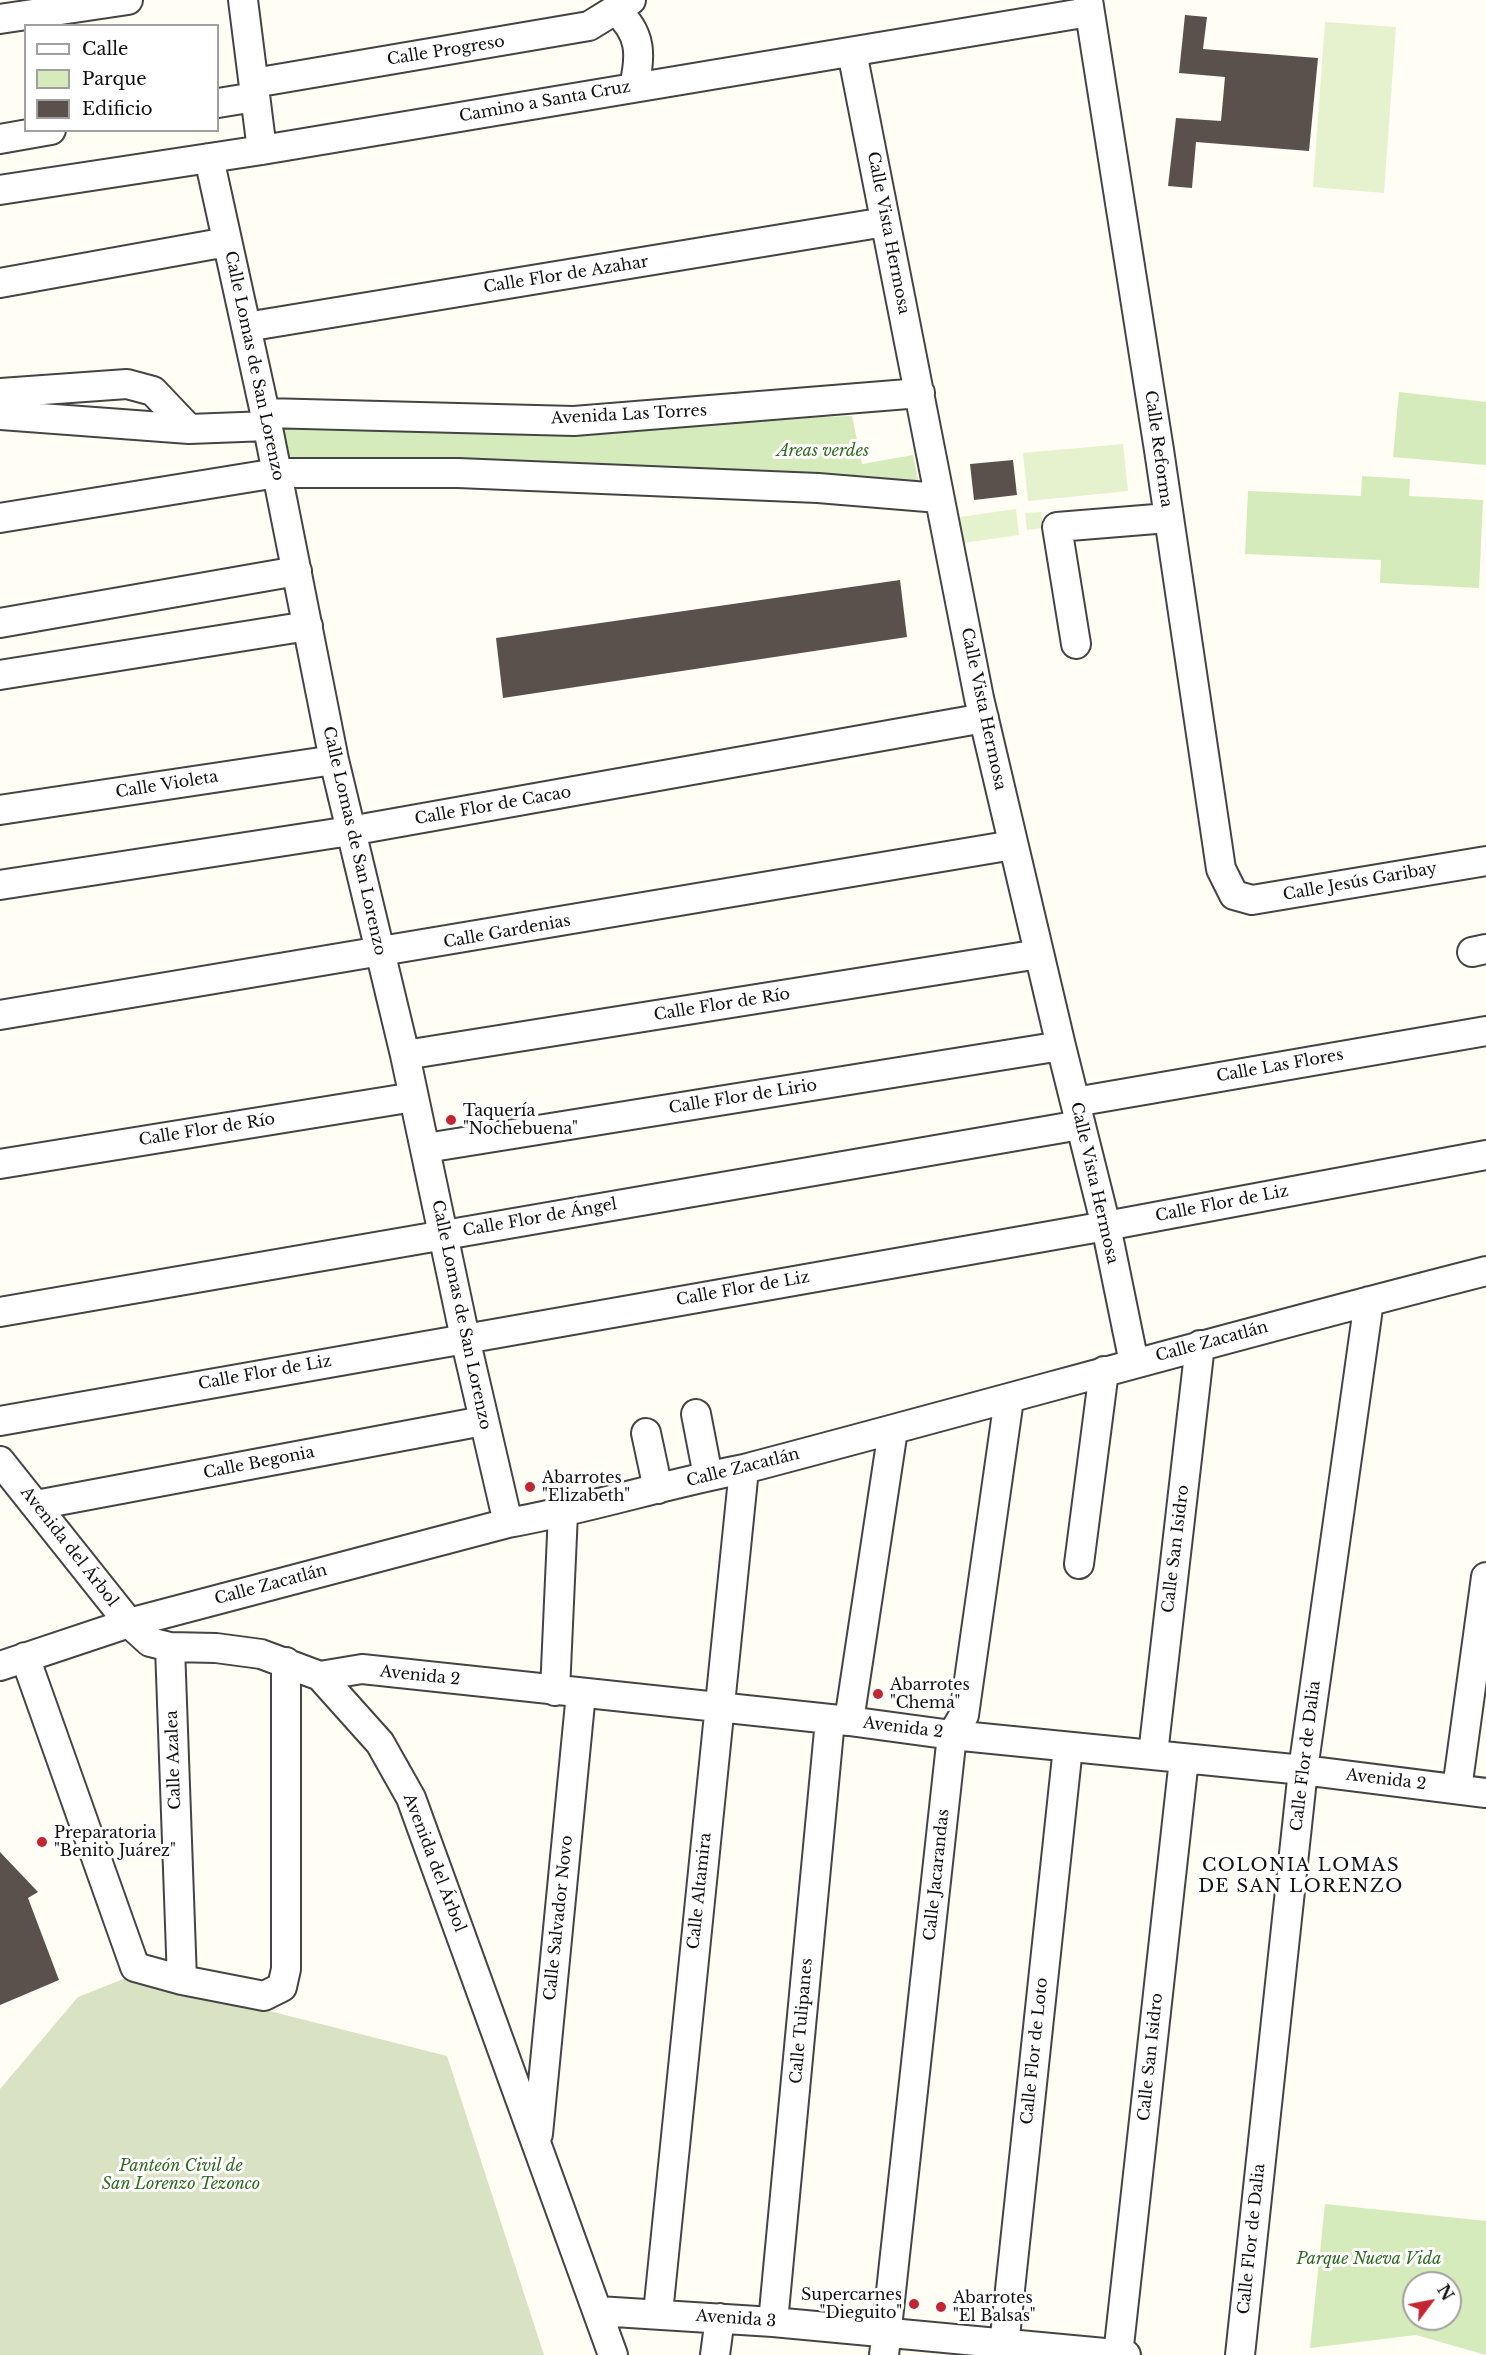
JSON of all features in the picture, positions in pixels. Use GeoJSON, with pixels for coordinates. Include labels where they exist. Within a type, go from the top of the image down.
{"type":"FeatureCollection","features":[{"type":"Feature","properties":{"kind":"street"},"geometry":{"type":"LineString","coordinates":[[0,20],[128,0]]}},
{"type":"Feature","properties":{"kind":"street"},"geometry":{"type":"LineString","coordinates":[[243,0],[262,150]]}},
{"type":"Feature","properties":{"kind":"street"},"geometry":{"type":"LineString","coordinates":[[624,5],[627,21],[638,42],[639,67],[634,87]]}},
{"type":"Feature","properties":{"kind":"street","name":"Calle Progreso"},"geometry":{"type":"LineString","coordinates":[[219,103],[254,90],[589,26],[624,5]]}},
{"type":"Feature","properties":{"kind":"street","name":"Camino a Santa Cruz"},"geometry":{"type":"LineString","coordinates":[[0,190],[262,150],[852,52],[1088,6]]}},
{"type":"Feature","properties":{"kind":"street","name":"Calle Reforma"},"geometry":{"type":"LineString","coordinates":[[1088,6],[1221,869],[1234,895]]}},
{"type":"Feature","properties":{"kind":"street","name":"Calle Vista Hermosa"},"geometry":{"type":"LineString","coordinates":[[852,52],[984,718],[1060,1046],[1106,1226],[1134,1363]]}},
{"type":"Feature","properties":{"kind":"street"},"geometry":{"type":"LineString","coordinates":[[0,139],[40,132]]}},
{"type":"Feature","properties":{"kind":"street","name":"Calle Lomas de San Lorenzo"},"geometry":{"type":"LineString","coordinates":[[209,158],[266,419],[334,760],[405,1055],[426,1148],[442,1235],[508,1523]]}},
{"type":"Feature","properties":{"kind":"street","name":"Calle Flor de Azahar"},"geometry":{"type":"LineString","coordinates":[[246,327],[885,222]]}},
{"type":"Feature","properties":{"kind":"street"},"geometry":{"type":"LineString","coordinates":[[0,283],[227,242]]}},
{"type":"Feature","properties":{"kind":"street"},"geometry":{"type":"LineString","coordinates":[[0,393],[127,384],[153,391],[189,429]]}},
{"type":"Feature","properties":{"kind":"street","name":"Avenida Las Torres"},"geometry":{"type":"LineString","coordinates":[[0,415],[189,429],[266,419],[574,421],[920,393]]}},
{"type":"Feature","properties":{"kind":"street"},"geometry":{"type":"LineString","coordinates":[[0,518],[277,473],[458,473],[795,487],[939,498]]}},
{"type":"Feature","properties":{"kind":"street"},"geometry":{"type":"LineString","coordinates":[[1076,644],[1057,527],[1168,518]]}},
{"type":"Feature","properties":{"kind":"street"},"geometry":{"type":"LineString","coordinates":[[0,623],[297,571]]}},
{"type":"Feature","properties":{"kind":"street"},"geometry":{"type":"LineString","coordinates":[[0,675],[308,626]]}},
{"type":"Feature","properties":{"kind":"street","name":"Calle Flor de Cacao"},"geometry":{"type":"LineString","coordinates":[[0,885],[350,831],[984,718]]}},
{"type":"Feature","properties":{"kind":"street","name":"Calle Violeta"},"geometry":{"type":"LineString","coordinates":[[0,810],[334,760]]}},
{"type":"Feature","properties":{"kind":"street","name":"Calle Gardenias"},"geometry":{"type":"LineString","coordinates":[[0,1016],[1013,845]]}},
{"type":"Feature","properties":{"kind":"street","name":"Calle Jesús Garibay"},"geometry":{"type":"LineString","coordinates":[[1234,895],[1252,900],[1486,861]]}},
{"type":"Feature","properties":{"kind":"street","name":"Calle Flor de Río"},"geometry":{"type":"LineString","coordinates":[[405,1055],[1039,954]]}},
{"type":"Feature","properties":{"kind":"street","name":"Calle Las Flores"},"geometry":{"type":"LineString","coordinates":[[1078,1114],[1486,1030]]}},
{"type":"Feature","properties":{"kind":"street","name":"Calle Flor de Lirio"},"geometry":{"type":"LineString","coordinates":[[426,1148],[1060,1046]]}},
{"type":"Feature","properties":{"kind":"street","name":"Calle Flor de Río"},"geometry":{"type":"LineString","coordinates":[[0,1164],[414,1097]]}},
{"type":"Feature","properties":{"kind":"street","name":"Calle Flor de Ángel"},"geometry":{"type":"LineString","coordinates":[[0,1312],[442,1235],[1078,1114]]}},
{"type":"Feature","properties":{"kind":"street","name":"Calle Flor de Liz"},"geometry":{"type":"LineString","coordinates":[[0,1421],[1106,1226],[1486,1155]]}},
{"type":"Feature","properties":{"kind":"street","name":"Calle Zacatlán"},"geometry":{"type":"LineString","coordinates":[[13,1661],[129,1623],[508,1523],[563,1513],[744,1469],[1009,1399],[1200,1345],[1486,1271]]}},
{"type":"Feature","properties":{"kind":"street","name":"Calle Flor de Dalia"},"geometry":{"type":"LineString","coordinates":[[1240,2355],[1303,1770],[1369,1301]]}},
{"type":"Feature","properties":{"kind":"street","name":"Calle San Isidro"},"geometry":{"type":"LineString","coordinates":[[1153,1754],[1200,1345]]}},
{"type":"Feature","properties":{"kind":"street"},"geometry":{"type":"LineString","coordinates":[[1079,1564],[1104,1371]]}},
{"type":"Feature","properties":{"kind":"street","name":"Calle Jacarandas"},"geometry":{"type":"LineString","coordinates":[[885,2344],[952,1735],[964,1715],[1009,1399]]}},
{"type":"Feature","properties":{"kind":"street"},"geometry":{"type":"LineString","coordinates":[[696,1414],[708,1476]]}},
{"type":"Feature","properties":{"kind":"street","name":"Calle Begonia"},"geometry":{"type":"LineString","coordinates":[[36,1505],[483,1421]]}},
{"type":"Feature","properties":{"kind":"street","name":"Calle Tulipanes"},"geometry":{"type":"LineString","coordinates":[[773,2322],[840,1720],[893,1430]]}},
{"type":"Feature","properties":{"kind":"street"},"geometry":{"type":"LineString","coordinates":[[646,1433],[658,1490]]}},
{"type":"Feature","properties":{"kind":"street","name":"Avenida del Árbol"},"geometry":{"type":"LineString","coordinates":[[0,1461],[129,1623],[150,1642],[170,1647],[216,1648],[261,1654],[320,1676],[380,1743],[411,1798],[613,2355]]}},
{"type":"Feature","properties":{"kind":"street","name":"Calle Altamira"},"geometry":{"type":"LineString","coordinates":[[658,2313],[744,1469]]}},
{"type":"Feature","properties":{"kind":"street","name":"Calle Salvador Novo"},"geometry":{"type":"LineString","coordinates":[[537,2142],[568,1692],[563,1513]]}},
{"type":"Feature","properties":{"kind":"street"},"geometry":{"type":"LineString","coordinates":[[1457,1789],[1486,1576]]}},
{"type":"Feature","properties":{"kind":"street","name":"Calle Azalea"},"geometry":{"type":"LineString","coordinates":[[170,1647],[182,1980]]}},
{"type":"Feature","properties":{"kind":"street"},"geometry":{"type":"LineString","coordinates":[[13,1661],[135,1967],[182,1980],[264,1996],[282,1988],[286,1969],[286,1662]]}},
{"type":"Feature","properties":{"kind":"street","name":"Avenida 2"},"geometry":{"type":"LineString","coordinates":[[320,1676],[362,1670],[840,1720],[952,1735],[1303,1770],[1486,1793]]}},
{"type":"Feature","properties":{"kind":"street","name":"Calle Flor de Loto"},"geometry":{"type":"LineString","coordinates":[[1003,2349],[1068,1747]]}},
{"type":"Feature","properties":{"kind":"street","name":"Calle San Isidro"},"geometry":{"type":"LineString","coordinates":[[1118,2355],[1184,1759]]}},
{"type":"Feature","properties":{"kind":"street","name":"Avenida 3"},"geometry":{"type":"LineString","coordinates":[[598,2311],[773,2322],[885,2344],[1126,2355]]}},
{"type":"Feature","properties":{"kind":"street"},"geometry":{"type":"LineString","coordinates":[[715,2355],[720,2318]]}},
{"type":"Feature","properties":{"kind":"green space"},"geometry":{"type":"Polygon","coordinates":[[[1325,22],[1396,27],[1384,193],[1313,187],[1325,22]]]}},
{"type":"Feature","properties":{"kind":"green space"},"geometry":{"type":"Polygon","coordinates":[[[1399,392],[1486,402],[1486,465],[1393,457],[1399,392]]]}},
{"type":"Feature","properties":{"kind":"green space","name":"Areas verdes"},"geometry":{"type":"Polygon","coordinates":[[[852,416],[862,464],[913,455],[920,490],[281,474],[270,423],[602,425],[852,416]]]}},
{"type":"Feature","properties":{"kind":"green space"},"geometry":{"type":"Polygon","coordinates":[[[1123,444],[1128,491],[1028,501],[1023,453],[1123,444]]]}},
{"type":"Feature","properties":{"kind":"green space"},"geometry":{"type":"Polygon","coordinates":[[[1362,476],[1410,479],[1409,496],[1483,500],[1479,588],[1380,583],[1381,560],[1245,554],[1248,491],[1361,496],[1362,476]]]}},
{"type":"Feature","properties":{"kind":"green space"},"geometry":{"type":"Polygon","coordinates":[[[1016,509],[1019,535],[963,543],[960,517],[1016,509]]]}},
{"type":"Feature","properties":{"kind":"green space"},"geometry":{"type":"Polygon","coordinates":[[[1041,512],[1043,528],[1027,530],[1025,513],[1041,512]]]}},
{"type":"Feature","properties":{"kind":"green space","name":"Panteón Civil de San Lorenzo Tezonco"},"geometry":{"type":"Polygon","coordinates":[[[131,1976],[447,2056],[544,2355],[0,2355],[0,2089],[78,1997],[131,1976]]]}},
{"type":"Feature","properties":{"kind":"green space","name":"Parque Nueva Vida"},"geometry":{"type":"Polygon","coordinates":[[[1325,2204],[1486,2221],[1486,2355],[1416,2335],[1310,2348],[1325,2204]]]}},
{"type":"Feature","properties":{"kind":"building"},"geometry":{"type":"Polygon","coordinates":[[[1185,15],[1207,17],[1203,49],[1318,58],[1309,151],[1196,142],[1192,188],[1168,186],[1176,118],[1221,121],[1225,77],[1179,73],[1185,15]]]}},
{"type":"Feature","properties":{"kind":"building"},"geometry":{"type":"Polygon","coordinates":[[[1013,460],[1017,495],[974,500],[970,464],[1013,460]]]}},
{"type":"Feature","properties":{"kind":"building"},"geometry":{"type":"Polygon","coordinates":[[[900,580],[907,637],[503,698],[496,638],[900,580]]]}},
{"type":"Feature","properties":{"kind":"building"},"geometry":{"type":"Polygon","coordinates":[[[0,1852],[38,1892],[28,1898],[59,1980],[0,2005],[0,1852]]]}},
{"type":"Feature","properties":{"kind":"place","name":"Taquería \"Nochebuena\""},"geometry":{"type":"Point","coordinates":[451,1120]}},
{"type":"Feature","properties":{"kind":"place","name":"Abarrotes \"Elizabeth\""},"geometry":{"type":"Point","coordinates":[530,1487]}},
{"type":"Feature","properties":{"kind":"place","name":"Abarrotes \"Chema\""},"geometry":{"type":"Point","coordinates":[878,1694]}},
{"type":"Feature","properties":{"kind":"place","name":"Preparatoria \"Benito Juárez\""},"geometry":{"type":"Point","coordinates":[42,1842]}},
{"type":"Feature","properties":{"kind":"place","name":"Supercarnes \"Dieguito\""},"geometry":{"type":"Point","coordinates":[914,2304]}},
{"type":"Feature","properties":{"kind":"place","name":"Abarrotes \"El Balsas\""},"geometry":{"type":"Point","coordinates":[941,2307]}},
{"type":"Feature","properties":{"kind":"district","name":"COLONIA LOMAS DE SAN LORENZO"},"geometry":{"type":"Point","coordinates":[1301,1876]}}]}
